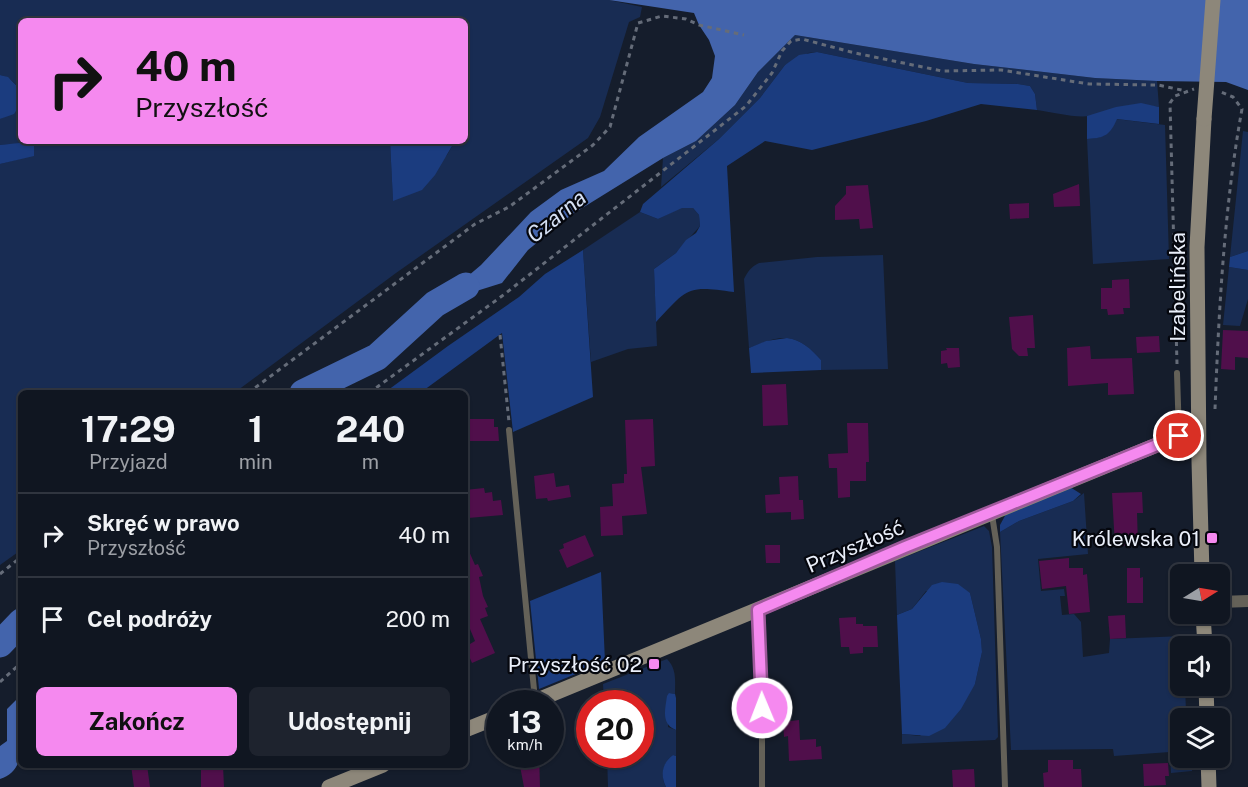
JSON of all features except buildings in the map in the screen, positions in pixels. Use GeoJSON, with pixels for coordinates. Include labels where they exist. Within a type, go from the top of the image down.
{"type":"FeatureCollection","features":[{"type":"Feature","properties":{"kind":"street","name":"Izabelińska"},"geometry":{"type":"LineString","coordinates":[[1202,564],[1197,248],[1213,0]]}},
{"type":"Feature","properties":{"kind":"street","name":"Przyszłość"},"geometry":{"type":"LineString","coordinates":[[561,690],[1198,428]]}},
{"type":"Feature","properties":{"kind":"street"},"geometry":{"type":"LineString","coordinates":[[1230,602],[1248,602]]}},
{"type":"Feature","properties":{"kind":"street"},"geometry":{"type":"LineString","coordinates":[[468,729],[486,722]]}},
{"type":"Feature","properties":{"kind":"street"},"geometry":{"type":"LineString","coordinates":[[329,787],[376,768]]}},
{"type":"Feature","properties":{"kind":"street"},"geometry":{"type":"LineString","coordinates":[[1208,768],[1209,787]]}},
{"type":"Feature","properties":{"kind":"lane"},"geometry":{"type":"LineString","coordinates":[[1177,373],[1179,436]]}},
{"type":"Feature","properties":{"kind":"lane"},"geometry":{"type":"LineString","coordinates":[[509,430],[531,690]]}},
{"type":"Feature","properties":{"kind":"lane"},"geometry":{"type":"LineString","coordinates":[[991,512],[997,547],[1005,787]]}},
{"type":"Feature","properties":{"kind":"lane"},"geometry":{"type":"LineString","coordinates":[[758,610],[762,686],[762,787]]}},
{"type":"Feature","properties":{"kind":"path"},"geometry":{"type":"LineString","coordinates":[[252,390],[475,224],[509,207],[593,145],[610,127],[638,23],[662,16],[686,19],[699,25],[744,35]]}},
{"type":"Feature","properties":{"kind":"path"},"geometry":{"type":"LineString","coordinates":[[373,390],[502,296],[746,106],[772,73],[782,51],[791,41],[802,39],[855,53],[942,71],[1001,70],[1089,84],[1158,85],[1186,91]]}},
{"type":"Feature","properties":{"kind":"path"},"geometry":{"type":"LineString","coordinates":[[1242,109],[1248,110]]}},
{"type":"Feature","properties":{"kind":"path"},"geometry":{"type":"LineString","coordinates":[[500,335],[509,430]]}},
{"type":"Feature","properties":{"kind":"path"},"geometry":{"type":"LineString","coordinates":[[0,574],[18,559]]}},
{"type":"Feature","properties":{"kind":"path"},"geometry":{"type":"LineString","coordinates":[[0,682],[18,666]]}},
{"type":"Feature","properties":{"kind":"shaded area"},"geometry":{"type":"Polygon","coordinates":[[[0,0],[609,0],[642,7],[640,17],[629,22],[600,117],[588,138],[396,273],[238,390],[18,390],[18,552],[0,565],[0,164],[34,155],[33,144],[390,144],[393,200],[447,155],[453,144],[468,144],[468,18],[18,18],[18,88],[14,82],[0,75],[0,0]]]}},
{"type":"Feature","properties":{"kind":"shaded area"},"geometry":{"type":"Polygon","coordinates":[[[795,35],[974,64],[1095,78],[1157,81],[1159,107],[1138,105],[1122,107],[1089,116],[1037,110],[1035,94],[1030,86],[968,83],[817,52],[808,53],[785,65],[760,98],[719,139],[661,187],[663,158],[696,141],[735,105],[758,72],[795,35]]]}},
{"type":"Feature","properties":{"kind":"shaded area"},"geometry":{"type":"Polygon","coordinates":[[[817,52],[968,83],[1030,86],[1035,94],[1037,110],[981,104],[926,121],[812,150],[765,141],[727,166],[734,292],[697,289],[689,292],[675,302],[656,322],[654,269],[676,253],[686,240],[696,233],[700,226],[699,215],[693,208],[682,208],[658,219],[640,212],[643,204],[719,139],[760,98],[785,65],[799,55],[817,52]]]}},
{"type":"Feature","properties":{"kind":"shaded area"},"geometry":{"type":"Polygon","coordinates":[[[0,75],[8,77],[18,87],[18,108],[14,114],[0,119],[0,75]]]}},
{"type":"Feature","properties":{"kind":"shaded area"},"geometry":{"type":"Polygon","coordinates":[[[1141,103],[1159,107],[1159,124],[1117,119],[1106,135],[1087,139],[1087,116],[1116,107],[1141,103]]]}},
{"type":"Feature","properties":{"kind":"shaded area"},"geometry":{"type":"Polygon","coordinates":[[[18,110],[18,144],[0,145],[0,119],[18,110]]]}},
{"type":"Feature","properties":{"kind":"shaded area"},"geometry":{"type":"Polygon","coordinates":[[[1116,119],[1165,125],[1169,259],[1093,264],[1087,139],[1105,135],[1116,119]]]}},
{"type":"Feature","properties":{"kind":"shaded area"},"geometry":{"type":"Polygon","coordinates":[[[1243,131],[1248,132],[1248,251],[1230,257],[1243,131]]]}},
{"type":"Feature","properties":{"kind":"shaded area"},"geometry":{"type":"Polygon","coordinates":[[[34,144],[34,156],[0,164],[0,145],[34,144]]]}},
{"type":"Feature","properties":{"kind":"shaded area"},"geometry":{"type":"Polygon","coordinates":[[[390,144],[453,144],[435,175],[422,190],[393,201],[390,144]]]}},
{"type":"Feature","properties":{"kind":"shaded area"},"geometry":{"type":"Polygon","coordinates":[[[682,207],[693,208],[699,215],[700,226],[676,253],[654,269],[657,346],[628,349],[591,362],[583,250],[640,212],[658,219],[682,207]]]}},
{"type":"Feature","properties":{"kind":"shaded area"},"geometry":{"type":"Polygon","coordinates":[[[583,250],[593,397],[513,432],[502,333],[424,390],[388,390],[519,297],[545,274],[583,250]]]}},
{"type":"Feature","properties":{"kind":"shaded area"},"geometry":{"type":"Polygon","coordinates":[[[1248,251],[1248,270],[1229,267],[1230,257],[1248,251]]]}},
{"type":"Feature","properties":{"kind":"shaded area"},"geometry":{"type":"Polygon","coordinates":[[[883,255],[888,369],[821,370],[821,360],[812,351],[804,344],[788,338],[771,340],[749,348],[744,279],[754,266],[759,263],[817,257],[883,255]]]}},
{"type":"Feature","properties":{"kind":"shaded area"},"geometry":{"type":"Polygon","coordinates":[[[1229,267],[1248,270],[1248,299],[1240,326],[1223,325],[1229,267]]]}},
{"type":"Feature","properties":{"kind":"shaded area"},"geometry":{"type":"Polygon","coordinates":[[[787,338],[802,343],[814,352],[821,360],[821,370],[751,373],[749,348],[766,341],[787,338]]]}},
{"type":"Feature","properties":{"kind":"shaded area"},"geometry":{"type":"Polygon","coordinates":[[[1070,487],[1081,494],[1073,501],[1019,521],[1000,532],[1000,525],[1006,514],[1070,487]]]}},
{"type":"Feature","properties":{"kind":"shaded area"},"geometry":{"type":"Polygon","coordinates":[[[1084,493],[1088,554],[1038,559],[1041,591],[1064,589],[1065,596],[1060,596],[1062,615],[1074,614],[1081,622],[1083,657],[1109,653],[1110,639],[1170,637],[1170,696],[1185,696],[1186,708],[1170,708],[1170,752],[1114,756],[1113,749],[1011,750],[1000,532],[1019,521],[1073,501],[1084,493]]]}},
{"type":"Feature","properties":{"kind":"shaded area"},"geometry":{"type":"Polygon","coordinates":[[[984,526],[989,531],[992,547],[998,737],[995,740],[902,744],[902,734],[920,736],[975,684],[982,652],[970,593],[926,591],[912,609],[897,615],[895,561],[984,526]]]}},
{"type":"Feature","properties":{"kind":"shaded area"},"geometry":{"type":"Polygon","coordinates":[[[601,572],[605,662],[539,689],[530,601],[601,572]]]}},
{"type":"Feature","properties":{"kind":"shaded area"},"geometry":{"type":"Polygon","coordinates":[[[942,582],[958,584],[970,593],[982,652],[975,684],[961,709],[945,728],[929,736],[902,734],[897,615],[912,609],[932,585],[942,582]]]}},
{"type":"Feature","properties":{"kind":"shaded area"},"geometry":{"type":"Polygon","coordinates":[[[667,659],[672,667],[675,675],[675,694],[669,693],[668,727],[676,730],[676,756],[673,755],[665,765],[663,778],[666,787],[608,787],[607,768],[654,768],[654,690],[603,690],[603,684],[667,659]]]}},
{"type":"Feature","properties":{"kind":"shaded area"},"geometry":{"type":"Polygon","coordinates":[[[669,693],[675,694],[676,698],[676,730],[668,724],[665,716],[669,693]]]}},
{"type":"Feature","properties":{"kind":"shaded area"},"geometry":{"type":"Polygon","coordinates":[[[673,755],[676,756],[676,787],[666,787],[663,770],[666,762],[673,755]]]}},
{"type":"Feature","properties":{"kind":"shaded area"},"geometry":{"type":"Polygon","coordinates":[[[1171,768],[1192,768],[1192,771],[1171,773],[1171,768]]]}},
{"type":"Feature","properties":{"kind":"water"},"geometry":{"type":"Polygon","coordinates":[[[609,0],[1248,0],[1248,90],[1226,82],[1095,78],[974,64],[795,35],[758,72],[735,105],[696,141],[663,158],[571,215],[528,250],[502,283],[435,304],[481,265],[531,212],[561,190],[604,171],[639,137],[703,92],[712,78],[715,56],[694,13],[609,0]]]}},
{"type":"Feature","properties":{"kind":"water"},"geometry":{"type":"Polygon","coordinates":[[[18,698],[18,762],[10,774],[0,779],[0,746],[7,741],[7,709],[18,698]]]}},
{"type":"Feature","properties":{"kind":"waterway","name":"Czarna"},"geometry":{"type":"LineString","coordinates":[[309,390],[377,357],[435,304],[466,286]]}},
{"type":"Feature","properties":{"kind":"waterway","name":"Czarna"},"geometry":{"type":"LineString","coordinates":[[0,644],[18,625]]}},
{"type":"Feature","properties":{"kind":"place","name":"Królewska 01"},"geometry":{"type":"Point","coordinates":[1212,538]}},
{"type":"Feature","properties":{"kind":"place","name":"Przyszłość 02"},"geometry":{"type":"Point","coordinates":[654,664]}},
{"type":"Feature","properties":{"kind":"route"},"geometry":{"type":"LineString","coordinates":[[762,708],[758,610],[905,547],[1179,436]]}}]}
